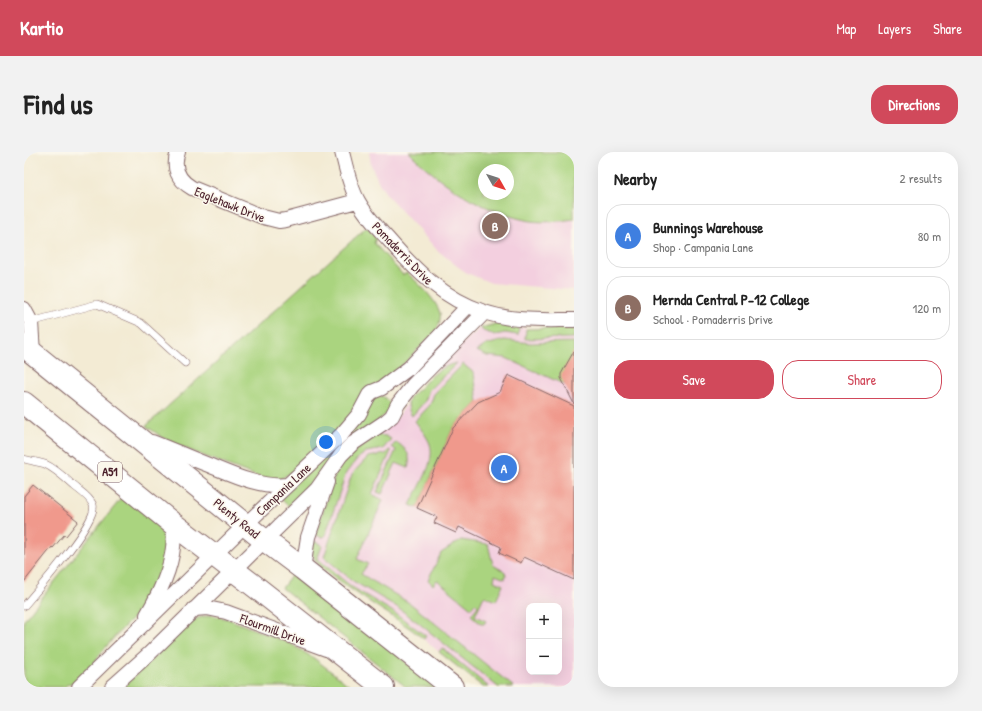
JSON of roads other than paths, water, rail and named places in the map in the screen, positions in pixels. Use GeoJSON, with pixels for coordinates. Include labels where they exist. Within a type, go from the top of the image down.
{"type":"FeatureCollection","features":[{"type":"Feature","properties":{"kind":"highway","name":"Plenty Road"},"geometry":{"type":"LineString","coordinates":[[29,350],[245,525],[452,687]]}},
{"type":"Feature","properties":{"kind":"highway","name":"A51"},"geometry":{"type":"LineString","coordinates":[[24,403],[172,523],[383,687]]}},
{"type":"Feature","properties":{"kind":"street","name":"Eaglehawk Drive"},"geometry":{"type":"LineString","coordinates":[[178,152],[175,164],[176,172],[185,184],[271,220],[286,220],[357,201]]}},
{"type":"Feature","properties":{"kind":"street","name":"Pomaderris Drive"},"geometry":{"type":"LineString","coordinates":[[342,152],[345,166],[357,201],[373,222],[410,264],[439,289],[468,306],[485,312],[524,321],[574,320]]}},
{"type":"Feature","properties":{"kind":"street","name":"Campania Lane"},"geometry":{"type":"LineString","coordinates":[[215,555],[349,426],[359,414],[369,395],[399,376],[417,360],[468,306]]}},
{"type":"Feature","properties":{"kind":"street"},"geometry":{"type":"LineString","coordinates":[[24,310],[31,322],[29,350]]}},
{"type":"Feature","properties":{"kind":"street","name":"Campania Lane"},"geometry":{"type":"LineString","coordinates":[[234,570],[317,489],[332,467],[352,444],[392,416],[398,404],[420,378],[485,312]]}},
{"type":"Feature","properties":{"kind":"street"},"geometry":{"type":"LineString","coordinates":[[382,388],[394,395],[398,404]]}},
{"type":"Feature","properties":{"kind":"street"},"geometry":{"type":"LineString","coordinates":[[131,434],[256,482],[271,485],[287,485]]}},
{"type":"Feature","properties":{"kind":"street"},"geometry":{"type":"LineString","coordinates":[[303,569],[308,537],[332,467]]}},
{"type":"Feature","properties":{"kind":"street"},"geometry":{"type":"LineString","coordinates":[[139,630],[158,594],[171,559],[175,538],[172,523]]}},
{"type":"Feature","properties":{"kind":"street"},"geometry":{"type":"LineString","coordinates":[[79,687],[215,555]]}},
{"type":"Feature","properties":{"kind":"street"},"geometry":{"type":"LineString","coordinates":[[112,687],[234,570]]}},
{"type":"Feature","properties":{"kind":"street","name":"Flourmill Drive"},"geometry":{"type":"LineString","coordinates":[[194,609],[207,608],[226,612],[350,660]]}},
{"type":"Feature","properties":{"kind":"lane"},"geometry":{"type":"LineString","coordinates":[[31,322],[97,304],[141,323],[185,363]]}},
{"type":"Feature","properties":{"kind":"lane"},"geometry":{"type":"LineString","coordinates":[[24,460],[45,464],[56,470],[89,498],[94,506],[94,513],[90,521],[70,549],[24,606]]}},
{"type":"Feature","properties":{"kind":"place","name":"Mernda Central P-12 College"},"geometry":{"type":"Point","coordinates":[495,226]}},
{"type":"Feature","properties":{"kind":"place","name":"Bunnings Warehouse"},"geometry":{"type":"Point","coordinates":[504,468]}}]}
